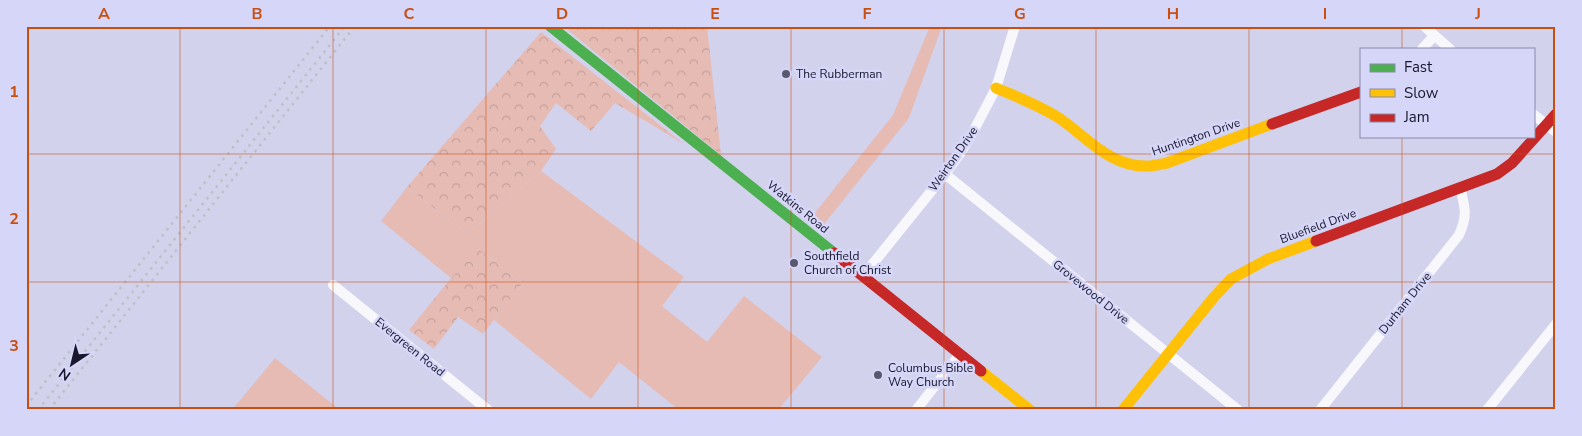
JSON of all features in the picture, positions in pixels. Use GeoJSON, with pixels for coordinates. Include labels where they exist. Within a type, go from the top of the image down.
{"type":"FeatureCollection","features":[{"type":"Feature","properties":{"kind":"street","name":"Watkins Road"},"geometry":{"type":"LineString","coordinates":[[550,26],[1030,410]]}},
{"type":"Feature","properties":{"kind":"street","name":"Weirton Drive"},"geometry":{"type":"LineString","coordinates":[[862,276],[945,174],[974,132],[996,88],[1014,26]]}},
{"type":"Feature","properties":{"kind":"street"},"geometry":{"type":"LineString","coordinates":[[1424,26],[1449,48]]}},
{"type":"Feature","properties":{"kind":"street"},"geometry":{"type":"LineString","coordinates":[[1423,48],[1434,36]]}},
{"type":"Feature","properties":{"kind":"street","name":"Huntington Drive"},"geometry":{"type":"LineString","coordinates":[[996,88],[1035,104],[1059,118],[1117,161],[1133,166],[1147,167],[1167,163],[1360,92]]}},
{"type":"Feature","properties":{"kind":"street","name":"Bluefield Drive"},"geometry":{"type":"LineString","coordinates":[[1123,410],[1214,297],[1231,279],[1268,259],[1505,169],[1551,129],[1556,114]]}},
{"type":"Feature","properties":{"kind":"street"},"geometry":{"type":"LineString","coordinates":[[1534,115],[1551,129]]}},
{"type":"Feature","properties":{"kind":"street","name":"Grovewood Drive"},"geometry":{"type":"LineString","coordinates":[[945,174],[1238,410]]}},
{"type":"Feature","properties":{"kind":"street","name":"Durham Drive"},"geometry":{"type":"LineString","coordinates":[[1320,410],[1459,236],[1464,224],[1466,211],[1460,187]]}},
{"type":"Feature","properties":{"kind":"street","name":"Evergreen Road"},"geometry":{"type":"LineString","coordinates":[[333,285],[488,410]]}},
{"type":"Feature","properties":{"kind":"street"},"geometry":{"type":"LineString","coordinates":[[1487,410],[1556,324]]}},
{"type":"Feature","properties":{"kind":"street"},"geometry":{"type":"LineString","coordinates":[[916,410],[960,354]]}},
{"type":"Feature","properties":{"kind":"green space"},"geometry":{"type":"Polygon","coordinates":[[[563,26],[707,26],[721,155],[563,26]]]}},
{"type":"Feature","properties":{"kind":"green space"},"geometry":{"type":"Polygon","coordinates":[[[930,26],[942,26],[909,118],[821,228],[810,219],[893,115],[930,26]]]}},
{"type":"Feature","properties":{"kind":"green space"},"geometry":{"type":"Polygon","coordinates":[[[541,32],[684,144],[615,103],[591,131],[556,103],[540,126],[556,149],[541,171],[467,234],[407,187],[541,32]]]}},
{"type":"Feature","properties":{"kind":"green space"},"geometry":{"type":"Polygon","coordinates":[[[541,171],[684,277],[662,306],[707,342],[744,296],[822,357],[778,410],[679,410],[619,362],[591,399],[494,320],[522,284],[479,249],[451,278],[381,221],[407,187],[467,234],[541,171]]]}},
{"type":"Feature","properties":{"kind":"green space"},"geometry":{"type":"Polygon","coordinates":[[[479,249],[522,284],[483,334],[458,317],[434,349],[409,330],[451,278],[479,249]]]}},
{"type":"Feature","properties":{"kind":"green space"},"geometry":{"type":"Polygon","coordinates":[[[275,358],[340,410],[232,410],[275,358]]]}},
{"type":"Feature","properties":{"kind":"railway"},"geometry":{"type":"LineString","coordinates":[[26,406],[330,26]]}},
{"type":"Feature","properties":{"kind":"railway"},"geometry":{"type":"LineString","coordinates":[[38,410],[345,26]]}},
{"type":"Feature","properties":{"kind":"railway"},"geometry":{"type":"LineString","coordinates":[[49,410],[355,26]]}},
{"type":"Feature","properties":{"kind":"traffic: fast"},"geometry":{"type":"LineString","coordinates":[[550,26],[834,253]]}},
{"type":"Feature","properties":{"kind":"traffic: slow"},"geometry":{"type":"LineString","coordinates":[[996,88],[1051,113],[1111,157],[1135,165],[1150,166],[1167,163],[1272,124]]}},
{"type":"Feature","properties":{"kind":"traffic: slow"},"geometry":{"type":"LineString","coordinates":[[1123,410],[1214,297],[1231,279],[1268,259],[1316,241]]}},
{"type":"Feature","properties":{"kind":"traffic: slow"},"geometry":{"type":"LineString","coordinates":[[981,371],[1030,410]]}},
{"type":"Feature","properties":{"kind":"traffic: jam"},"geometry":{"type":"LineString","coordinates":[[1272,124],[1360,92]]}},
{"type":"Feature","properties":{"kind":"traffic: jam"},"geometry":{"type":"LineString","coordinates":[[1316,241],[1497,174],[1512,163],[1556,114]]}},
{"type":"Feature","properties":{"kind":"traffic: jam"},"geometry":{"type":"LineString","coordinates":[[834,253],[981,371]]}},
{"type":"Feature","properties":{"kind":"place","name":"The Rubberman"},"geometry":{"type":"Point","coordinates":[786,74]}},
{"type":"Feature","properties":{"kind":"place","name":"Southfield Church of Christ"},"geometry":{"type":"Point","coordinates":[794,263]}},
{"type":"Feature","properties":{"kind":"place","name":"Columbus Bible Way Church"},"geometry":{"type":"Point","coordinates":[878,375]}}]}
